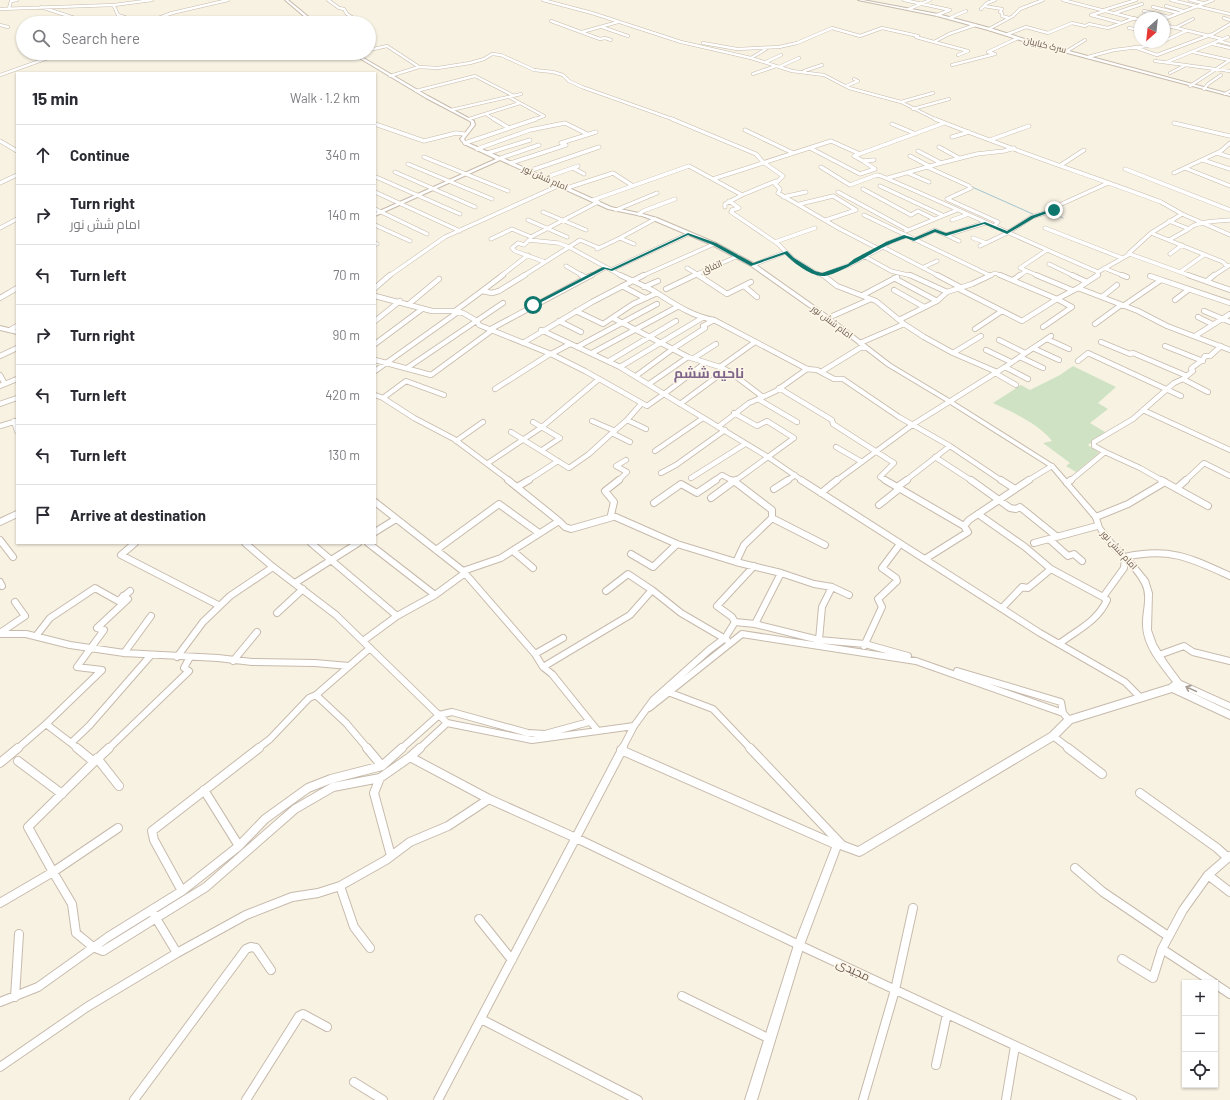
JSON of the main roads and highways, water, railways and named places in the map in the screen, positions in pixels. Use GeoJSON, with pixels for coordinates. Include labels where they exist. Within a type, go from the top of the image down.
{"type":"FeatureCollection","features":[{"type":"Feature","properties":{"kind":"waterway"},"geometry":{"type":"LineString","coordinates":[[972,187],[1035,215]]}},
{"type":"Feature","properties":{"kind":"waterway"},"geometry":{"type":"LineString","coordinates":[[1050,212],[1063,218]]}},
{"type":"Feature","properties":{"kind":"district","name":"ناحیه ششم"},"geometry":{"type":"Point","coordinates":[709,373]}}]}
